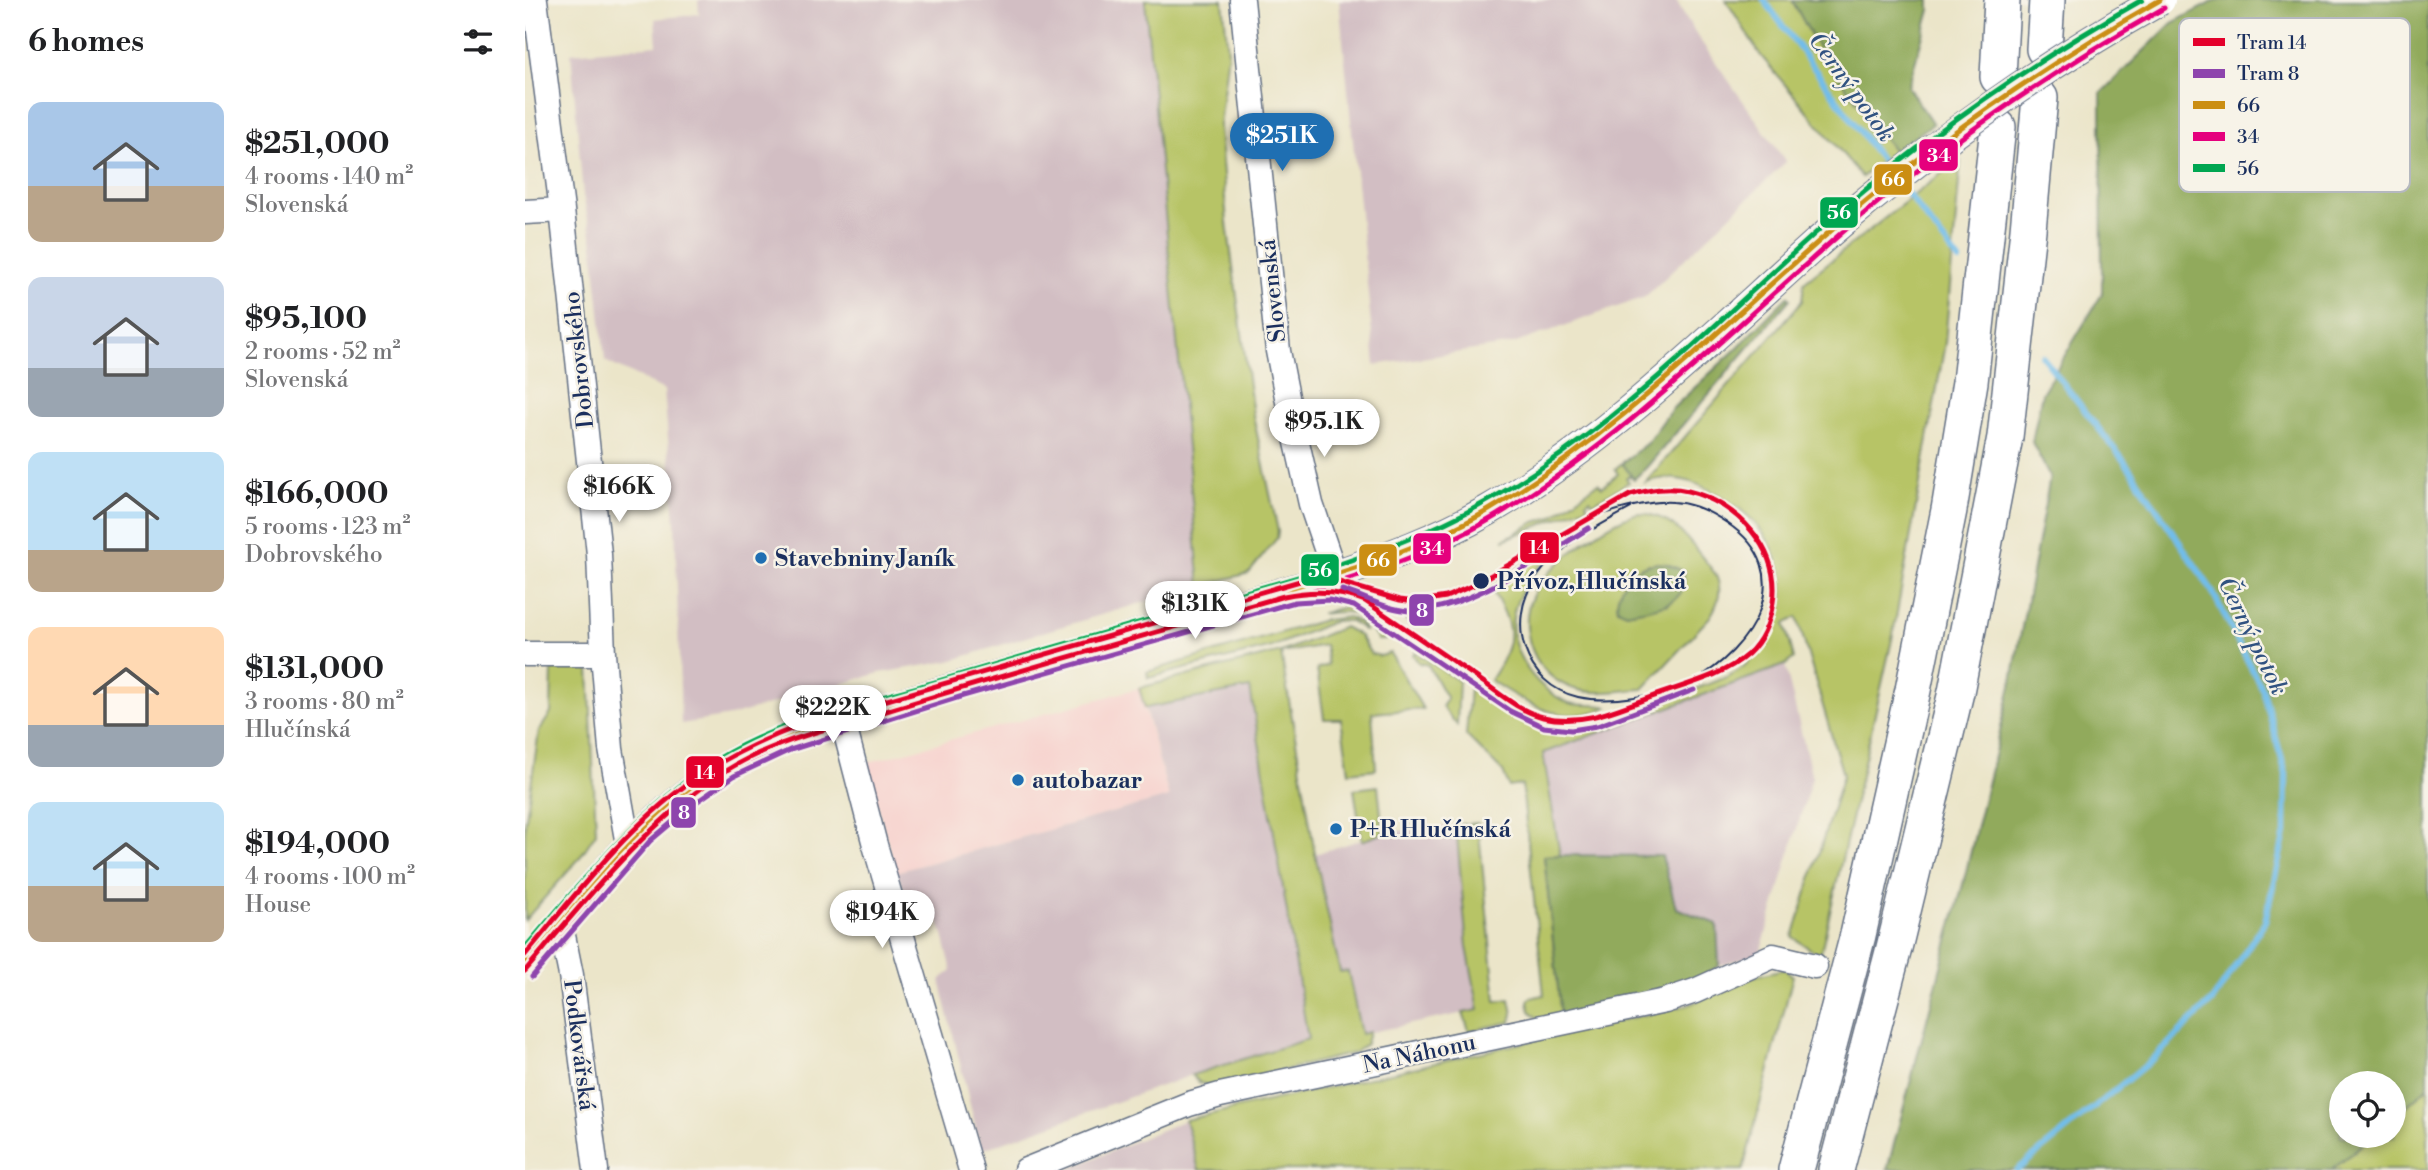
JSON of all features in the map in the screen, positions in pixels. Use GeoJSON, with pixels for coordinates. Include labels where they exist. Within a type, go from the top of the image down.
{"type":"FeatureCollection","features":[{"type":"Feature","properties":{"kind":"highway"},"geometry":{"type":"LineString","coordinates":[[1995,0],[1999,65],[2002,0]]}},
{"type":"Feature","properties":{"kind":"highway"},"geometry":{"type":"LineString","coordinates":[[2044,49],[2047,0]]}},
{"type":"Feature","properties":{"kind":"highway"},"geometry":{"type":"LineString","coordinates":[[1836,1170],[1956,692],[2004,437],[2040,98]]}},
{"type":"Feature","properties":{"kind":"highway"},"geometry":{"type":"LineString","coordinates":[[1796,1170],[1859,935],[1949,510],[1970,382],[1998,127]]}},
{"type":"Feature","properties":{"kind":"main road"},"geometry":{"type":"LineString","coordinates":[[1335,575],[1407,550],[1448,531],[1486,512],[1549,472],[1630,410],[1896,175],[1982,112],[2088,41],[2160,0]]}},
{"type":"Feature","properties":{"kind":"street","name":"Dobrovského"},"geometry":{"type":"LineString","coordinates":[[535,0],[562,210],[599,555],[603,654],[611,749],[628,845]]}},
{"type":"Feature","properties":{"kind":"street","name":"Slovenská"},"geometry":{"type":"LineString","coordinates":[[1242,0],[1278,351],[1311,504],[1335,575]]}},
{"type":"Feature","properties":{"kind":"street"},"geometry":{"type":"LineString","coordinates":[[525,212],[562,210]]}},
{"type":"Feature","properties":{"kind":"street"},"geometry":{"type":"LineString","coordinates":[[525,962],[628,845],[684,793],[722,767],[781,739],[842,718],[1335,575]]}},
{"type":"Feature","properties":{"kind":"street"},"geometry":{"type":"LineString","coordinates":[[525,654],[603,654]]}},
{"type":"Feature","properties":{"kind":"street"},"geometry":{"type":"LineString","coordinates":[[842,718],[874,845],[971,1170]]}},
{"type":"Feature","properties":{"kind":"street","name":"Podkovářská"},"geometry":{"type":"LineString","coordinates":[[560,921],[571,975],[596,1170]]}},
{"type":"Feature","properties":{"kind":"street","name":"Na Náhonu"},"geometry":{"type":"LineString","coordinates":[[1026,1170],[1220,1094],[1665,1001],[1695,991],[1773,956],[1815,966]]}},
{"type":"Feature","properties":{"kind":"shaded area"},"geometry":{"type":"Polygon","coordinates":[[[698,0],[1145,0],[1200,586],[950,661],[880,673],[730,716],[681,724],[675,522],[664,390],[605,361],[593,244],[583,195],[571,53],[657,45],[655,19],[699,14],[698,0]]]}},
{"type":"Feature","properties":{"kind":"shaded area"},"geometry":{"type":"Polygon","coordinates":[[[1339,0],[1676,0],[1695,33],[1786,162],[1645,297],[1513,344],[1375,365],[1339,0]]]}},
{"type":"Feature","properties":{"kind":"shaded area"},"geometry":{"type":"Polygon","coordinates":[[[1785,665],[1812,777],[1760,954],[1719,966],[1717,924],[1676,908],[1661,856],[1560,855],[1543,753],[1785,665]]]}},
{"type":"Feature","properties":{"kind":"shaded area"},"geometry":{"type":"Polygon","coordinates":[[[1250,687],[1309,1039],[1192,1075],[981,1150],[940,980],[952,971],[942,931],[938,921],[916,918],[896,872],[1169,797],[1145,708],[1250,687]]]}},
{"type":"Feature","properties":{"kind":"shaded area","name":"autobazar"},"geometry":{"type":"Polygon","coordinates":[[[1139,688],[1169,797],[896,872],[866,763],[1139,688]]]}},
{"type":"Feature","properties":{"kind":"shaded area"},"geometry":{"type":"Polygon","coordinates":[[[1456,825],[1467,947],[1479,1010],[1362,1034],[1348,971],[1340,972],[1315,854],[1383,833],[1456,825]]]}},
{"type":"Feature","properties":{"kind":"shaded area"},"geometry":{"type":"Polygon","coordinates":[[[1185,1120],[1199,1170],[1067,1170],[1185,1120]]]}},
{"type":"Feature","properties":{"kind":"green space"},"geometry":{"type":"Polygon","coordinates":[[[1145,0],[1223,0],[1228,52],[1219,126],[1227,223],[1253,415],[1278,531],[1277,538],[1249,573],[1200,586],[1145,0]]]}},
{"type":"Feature","properties":{"kind":"green space"},"geometry":{"type":"Polygon","coordinates":[[[1726,0],[1792,0],[1822,55],[1894,151],[1862,177],[1761,56],[1726,0]]]}},
{"type":"Feature","properties":{"kind":"green space"},"geometry":{"type":"Polygon","coordinates":[[[1792,0],[1930,0],[1930,10],[1908,87],[1933,124],[1894,151],[1822,55],[1792,0]]]}},
{"type":"Feature","properties":{"kind":"green space"},"geometry":{"type":"Polygon","coordinates":[[[2216,0],[2428,0],[2428,1087],[2406,1106],[2406,1071],[2329,1071],[2329,1148],[2358,1148],[2332,1170],[1887,1170],[1963,884],[2011,686],[2050,477],[2032,442],[2042,393],[2102,294],[2101,93],[2172,23],[2179,19],[2179,192],[2410,192],[2410,18],[2182,18],[2216,0]]]}},
{"type":"Feature","properties":{"kind":"green space"},"geometry":{"type":"Polygon","coordinates":[[[1961,158],[1945,343],[1893,635],[1820,956],[1793,937],[1843,775],[1797,617],[1785,624],[1794,658],[1785,665],[1543,753],[1560,855],[1544,856],[1561,1016],[1538,1019],[1530,1011],[1528,1001],[1530,998],[1544,995],[1522,785],[1509,787],[1503,772],[1466,735],[1470,688],[1498,707],[1501,703],[1538,724],[1564,729],[1596,726],[1724,678],[1743,667],[1762,648],[1775,627],[1781,604],[1782,582],[1777,559],[1766,538],[1751,518],[1730,502],[1701,486],[1668,478],[1646,482],[1802,301],[1804,282],[1961,158]]]}},
{"type":"Feature","properties":{"kind":"green space"},"geometry":{"type":"Polygon","coordinates":[[[1788,296],[1790,299],[1634,479],[1622,463],[1647,443],[1672,409],[1788,296]]]}},
{"type":"Feature","properties":{"kind":"green space"},"geometry":{"type":"Polygon","coordinates":[[[1622,463],[1634,479],[1629,476],[1626,478],[1629,482],[1593,503],[1590,499],[1586,502],[1588,506],[1503,540],[1535,522],[1552,517],[1598,483],[1602,487],[1618,474],[1615,469],[1622,463]]]}},
{"type":"Feature","properties":{"kind":"green space"},"geometry":{"type":"Polygon","coordinates":[[[1638,513],[1649,514],[1675,527],[1690,541],[1716,575],[1719,586],[1718,600],[1710,617],[1643,689],[1602,692],[1578,690],[1554,678],[1536,658],[1527,627],[1530,602],[1540,584],[1564,559],[1594,535],[1638,513]],[[1649,564],[1633,573],[1667,605],[1681,590],[1684,576],[1683,571],[1667,564],[1649,564]]]}},
{"type":"Feature","properties":{"kind":"green space"},"geometry":{"type":"Polygon","coordinates":[[[1563,541],[1537,570],[1521,594],[1513,617],[1513,633],[1523,662],[1543,687],[1569,703],[1607,707],[1575,715],[1545,710],[1490,680],[1505,653],[1509,632],[1508,622],[1489,584],[1563,541]]]}},
{"type":"Feature","properties":{"kind":"green space"},"geometry":{"type":"Polygon","coordinates":[[[1657,563],[1683,571],[1684,583],[1681,592],[1675,599],[1658,607],[1626,613],[1618,609],[1620,592],[1630,575],[1641,567],[1657,563]]]}},
{"type":"Feature","properties":{"kind":"green space"},"geometry":{"type":"Polygon","coordinates":[[[1343,607],[1364,613],[1379,627],[1386,640],[1378,640],[1366,622],[1355,614],[1320,614],[1343,607]]]}},
{"type":"Feature","properties":{"kind":"green space"},"geometry":{"type":"Polygon","coordinates":[[[1437,608],[1435,612],[1412,625],[1400,615],[1403,610],[1437,608]]]}},
{"type":"Feature","properties":{"kind":"green space"},"geometry":{"type":"Polygon","coordinates":[[[1348,617],[1359,622],[1366,632],[1351,621],[1335,621],[1272,647],[1148,678],[1147,672],[1324,620],[1348,617]]]}},
{"type":"Feature","properties":{"kind":"green space"},"geometry":{"type":"Polygon","coordinates":[[[1344,627],[1359,635],[1371,654],[1381,656],[1390,653],[1423,709],[1372,713],[1376,769],[1349,772],[1341,719],[1324,719],[1317,669],[1328,665],[1325,645],[1281,653],[1315,854],[1340,972],[1348,971],[1361,1034],[1369,1032],[1366,1044],[1354,1053],[1215,1087],[1200,1083],[1192,1075],[1308,1039],[1250,688],[1145,708],[1139,688],[1281,652],[1344,627]]]}},
{"type":"Feature","properties":{"kind":"green space"},"geometry":{"type":"Polygon","coordinates":[[[1415,652],[1459,681],[1457,725],[1442,707],[1447,699],[1428,665],[1419,663],[1413,655],[1415,652]]]}},
{"type":"Feature","properties":{"kind":"green space"},"geometry":{"type":"Polygon","coordinates":[[[589,668],[596,833],[578,860],[525,920],[525,825],[539,731],[551,713],[552,669],[589,668]]]}},
{"type":"Feature","properties":{"kind":"green space"},"geometry":{"type":"Polygon","coordinates":[[[1378,786],[1383,833],[1362,841],[1354,789],[1378,786]]]}},
{"type":"Feature","properties":{"kind":"green space"},"geometry":{"type":"Polygon","coordinates":[[[1478,823],[1496,1001],[1510,999],[1513,1014],[1511,1022],[1469,1031],[1463,1013],[1479,1010],[1467,947],[1456,825],[1478,823]]]}},
{"type":"Feature","properties":{"kind":"green space"},"geometry":{"type":"Polygon","coordinates":[[[1544,856],[1662,856],[1676,908],[1717,924],[1719,966],[1690,984],[1561,1016],[1544,856]]]}},
{"type":"Feature","properties":{"kind":"green space"},"geometry":{"type":"Polygon","coordinates":[[[1784,969],[1793,976],[1743,1170],[1199,1170],[1185,1120],[1688,1005],[1755,976],[1784,969]]]}},
{"type":"Feature","properties":{"kind":"green space"},"geometry":{"type":"Polygon","coordinates":[[[2428,1087],[2428,1170],[2332,1170],[2358,1148],[2406,1148],[2406,1106],[2428,1087]]]}},
{"type":"Feature","properties":{"kind":"waterway","name":"Černý potok"},"geometry":{"type":"LineString","coordinates":[[1764,0],[1884,164]]}},
{"type":"Feature","properties":{"kind":"waterway","name":"Černý potok"},"geometry":{"type":"LineString","coordinates":[[1908,194],[1959,261]]}},
{"type":"Feature","properties":{"kind":"waterway","name":"Černý potok"},"geometry":{"type":"LineString","coordinates":[[2017,1170],[2154,1058],[2213,1000],[2265,921],[2285,833],[2286,774],[2263,691],[2211,589],[2128,466],[2042,356]]}},
{"type":"Feature","properties":{"kind":"tram line","name":"14"},"geometry":{"type":"LineString","coordinates":[[525,955],[602,863],[666,800],[703,773],[731,757],[804,724],[1300,581],[1332,580],[1415,602],[1446,597],[1476,584],[1630,495],[1651,490],[1688,491],[1723,506],[1739,517],[1752,531],[1770,564],[1774,583],[1770,617],[1762,637],[1748,654],[1726,669],[1702,680],[1585,718],[1557,719],[1526,710],[1365,601],[1335,593],[1315,592],[1284,596],[809,734],[766,750],[727,770],[670,814],[619,863],[525,971]]}},
{"type":"Feature","properties":{"kind":"tram line"},"geometry":{"type":"LineString","coordinates":[[1584,521],[1640,505],[1680,503],[1714,515],[1749,543],[1762,564],[1765,587],[1760,609],[1749,631],[1733,651],[1691,682]]}},
{"type":"Feature","properties":{"kind":"tram line"},"geometry":{"type":"LineString","coordinates":[[1631,508],[1567,547],[1545,567],[1527,595],[1521,631],[1525,649],[1533,665],[1544,679],[1559,690],[1578,697],[1600,699],[1624,698],[1669,690]]}},
{"type":"Feature","properties":{"kind":"tram line","name":"8"},"geometry":{"type":"LineString","coordinates":[[1342,590],[1400,610],[1431,609],[1454,603],[1502,581],[1589,528]]}},
{"type":"Feature","properties":{"kind":"tram line","name":"8"},"geometry":{"type":"LineString","coordinates":[[532,977],[650,841],[695,803],[734,776],[790,750],[963,696],[1295,602],[1329,600],[1354,606],[1510,711],[1544,727],[1571,730],[1597,726],[1694,690]]}},
{"type":"Feature","properties":{"kind":"transit line","name":"56"},"geometry":{"type":"LineString","coordinates":[[525,948],[637,823],[688,779],[741,746],[821,714],[1333,566],[1418,535],[1499,495],[1550,462],[1647,386],[1829,221],[1903,159],[2019,75],[2142,0]]}},
{"type":"Feature","properties":{"kind":"transit line","name":"66"},"geometry":{"type":"LineString","coordinates":[[525,962],[593,881],[642,830],[696,785],[748,752],[823,723],[1364,565],[1428,541],[1489,510],[1584,446],[1628,411],[1841,222],[1917,160],[2036,76],[2160,0]]}},
{"type":"Feature","properties":{"kind":"transit line","name":"34"},"geometry":{"type":"LineString","coordinates":[[532,968],[600,887],[648,836],[702,791],[753,759],[825,732],[1366,574],[1432,549],[1494,517],[1589,453],[1633,418],[1846,229],[1960,139],[2040,84],[2164,8]]}},
{"type":"Feature","properties":{"kind":"place","name":"Stavebniny Janík"},"geometry":{"type":"Point","coordinates":[761,558]}},
{"type":"Feature","properties":{"kind":"place","name":"Přívoz,Hlučínská"},"geometry":{"type":"Point","coordinates":[1481,581]}},
{"type":"Feature","properties":{"kind":"place","name":"autobazar"},"geometry":{"type":"Point","coordinates":[1018,780]}},
{"type":"Feature","properties":{"kind":"place","name":"P+R Hlučínská"},"geometry":{"type":"Point","coordinates":[1336,829]}}]}
